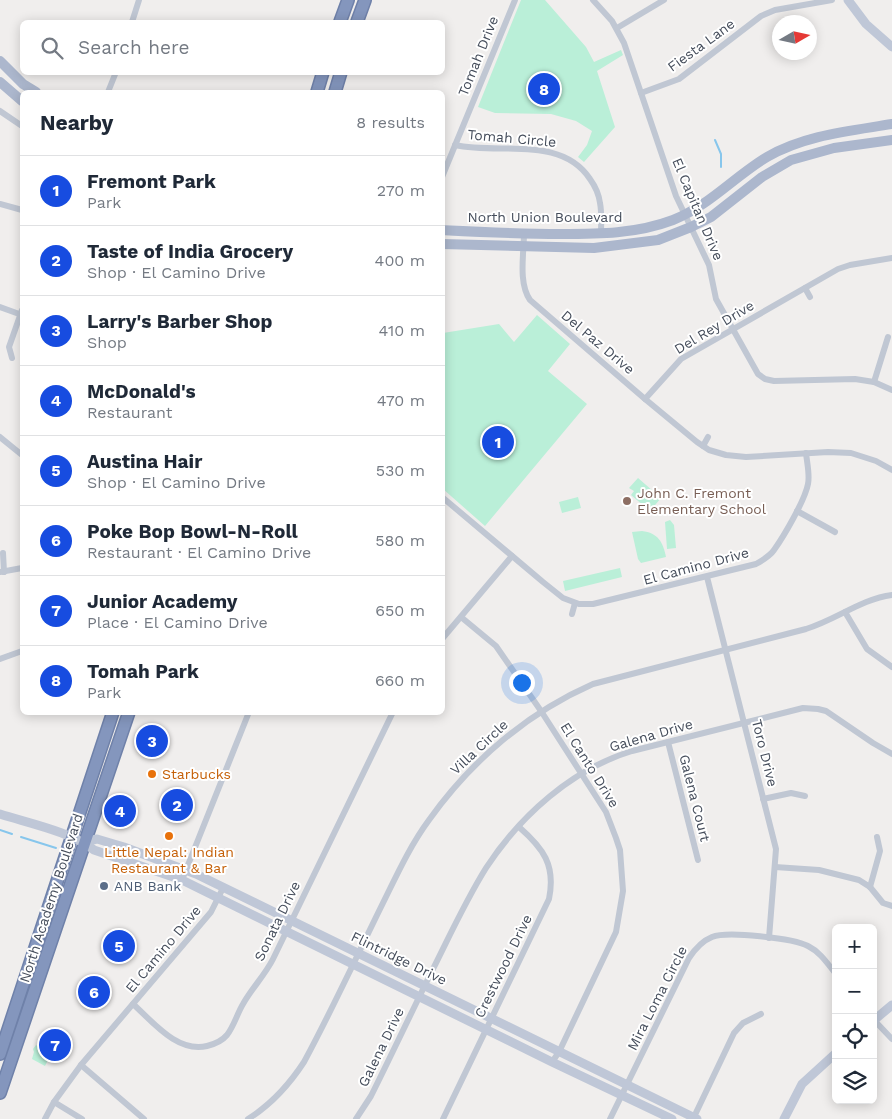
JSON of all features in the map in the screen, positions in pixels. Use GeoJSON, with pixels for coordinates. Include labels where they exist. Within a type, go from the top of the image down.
{"type":"FeatureCollection","features":[{"type":"Feature","properties":{"kind":"highway"},"geometry":{"type":"LineString","coordinates":[[341,20],[348,0]]}},
{"type":"Feature","properties":{"kind":"highway"},"geometry":{"type":"LineString","coordinates":[[358,20],[365,0]]}},
{"type":"Feature","properties":{"kind":"highway"},"geometry":{"type":"LineString","coordinates":[[318,90],[323,75]]}},
{"type":"Feature","properties":{"kind":"highway"},"geometry":{"type":"LineString","coordinates":[[335,90],[340,75]]}},
{"type":"Feature","properties":{"kind":"highway","name":"North Academy Boulevard"},"geometry":{"type":"LineString","coordinates":[[0,1054],[112,715]]}},
{"type":"Feature","properties":{"kind":"highway","name":"North Academy Boulevard"},"geometry":{"type":"LineString","coordinates":[[0,1093],[128,715]]}},
{"type":"Feature","properties":{"kind":"main road"},"geometry":{"type":"LineString","coordinates":[[0,61],[23,84],[33,90]]}},
{"type":"Feature","properties":{"kind":"main road"},"geometry":{"type":"LineString","coordinates":[[0,82],[20,99]]}},
{"type":"Feature","properties":{"kind":"main road","name":"North Union Boulevard"},"geometry":{"type":"LineString","coordinates":[[445,230],[601,234],[649,228],[685,215],[718,194],[767,157],[786,147],[824,136],[892,124]]}},
{"type":"Feature","properties":{"kind":"main road","name":"North Union Boulevard"},"geometry":{"type":"LineString","coordinates":[[445,244],[594,248],[658,240],[711,217],[762,178],[791,160],[834,148],[892,140]]}},
{"type":"Feature","properties":{"kind":"street"},"geometry":{"type":"LineString","coordinates":[[133,20],[139,0]]}},
{"type":"Feature","properties":{"kind":"street","name":"Tomah Drive"},"geometry":{"type":"LineString","coordinates":[[445,170],[515,0]]}},
{"type":"Feature","properties":{"kind":"street","name":"El Capitan Drive"},"geometry":{"type":"LineString","coordinates":[[593,0],[617,28],[624,43],[676,196],[709,264],[716,299],[758,374],[765,379],[774,381],[855,379],[874,382],[892,390]]}},
{"type":"Feature","properties":{"kind":"street"},"geometry":{"type":"LineString","coordinates":[[617,28],[664,0]]}},
{"type":"Feature","properties":{"kind":"street","name":"Fiesta Lane"},"geometry":{"type":"LineString","coordinates":[[641,93],[679,79],[761,16],[775,10],[832,0]]}},
{"type":"Feature","properties":{"kind":"street"},"geometry":{"type":"LineString","coordinates":[[848,0],[866,24],[892,47]]}},
{"type":"Feature","properties":{"kind":"street"},"geometry":{"type":"LineString","coordinates":[[109,90],[115,75]]}},
{"type":"Feature","properties":{"kind":"street"},"geometry":{"type":"LineString","coordinates":[[0,112],[20,125]]}},
{"type":"Feature","properties":{"kind":"street","name":"Tomah Circle"},"geometry":{"type":"LineString","coordinates":[[455,145],[476,149],[542,150],[571,159],[586,172],[597,191],[600,203],[601,234]]}},
{"type":"Feature","properties":{"kind":"street"},"geometry":{"type":"LineString","coordinates":[[0,204],[20,209]]}},
{"type":"Feature","properties":{"kind":"street","name":"Del Paz Drive"},"geometry":{"type":"LineString","coordinates":[[524,233],[524,280],[530,300],[703,446],[716,452],[740,457],[828,452],[852,453],[876,460],[892,470]]}},
{"type":"Feature","properties":{"kind":"street","name":"Del Rey Drive"},"geometry":{"type":"LineString","coordinates":[[645,399],[681,359],[838,269],[850,265],[892,258]]}},
{"type":"Feature","properties":{"kind":"street"},"geometry":{"type":"LineString","coordinates":[[805,288],[810,296]]}},
{"type":"Feature","properties":{"kind":"street"},"geometry":{"type":"LineString","coordinates":[[0,307],[20,312]]}},
{"type":"Feature","properties":{"kind":"street"},"geometry":{"type":"LineString","coordinates":[[12,358],[10,347],[20,319]]}},
{"type":"Feature","properties":{"kind":"street"},"geometry":{"type":"LineString","coordinates":[[874,382],[888,337]]}},
{"type":"Feature","properties":{"kind":"street"},"geometry":{"type":"LineString","coordinates":[[0,437],[20,453]]}},
{"type":"Feature","properties":{"kind":"street"},"geometry":{"type":"LineString","coordinates":[[703,446],[708,437]]}},
{"type":"Feature","properties":{"kind":"street","name":"El Camino Drive"},"geometry":{"type":"LineString","coordinates":[[576,603],[589,605],[604,602],[756,564],[766,558],[774,550],[797,511],[808,484],[806,453]]}},
{"type":"Feature","properties":{"kind":"street"},"geometry":{"type":"LineString","coordinates":[[445,500],[543,582],[564,598],[576,603],[572,614]]}},
{"type":"Feature","properties":{"kind":"street"},"geometry":{"type":"LineString","coordinates":[[797,511],[834,532]]}},
{"type":"Feature","properties":{"kind":"street"},"geometry":{"type":"LineString","coordinates":[[3,553],[2,572],[20,568]]}},
{"type":"Feature","properties":{"kind":"street"},"geometry":{"type":"LineString","coordinates":[[445,636],[512,556]]}},
{"type":"Feature","properties":{"kind":"street","name":"Toro Drive"},"geometry":{"type":"LineString","coordinates":[[707,577],[776,849],[769,938]]}},
{"type":"Feature","properties":{"kind":"street","name":"Villa Circle"},"geometry":{"type":"LineString","coordinates":[[248,1119],[279,1095],[296,1075],[316,1040],[401,865],[428,820],[469,771],[496,746],[541,712],[563,698],[593,684],[818,625],[866,601],[892,595]]}},
{"type":"Feature","properties":{"kind":"street"},"geometry":{"type":"LineString","coordinates":[[845,612],[867,649],[892,667]]}},
{"type":"Feature","properties":{"kind":"street","name":"El Canto Drive"},"geometry":{"type":"LineString","coordinates":[[461,617],[496,646],[541,712],[606,812],[616,838],[622,863],[620,918],[612,944],[559,1052],[552,1062]]}},
{"type":"Feature","properties":{"kind":"street"},"geometry":{"type":"LineString","coordinates":[[1,649],[2,658],[20,652]]}},
{"type":"Feature","properties":{"kind":"street","name":"Galena Drive"},"geometry":{"type":"LineString","coordinates":[[356,1119],[371,1096],[477,883],[488,866],[519,827],[548,799],[581,774],[612,758],[796,710],[818,709],[832,714],[861,736],[892,754]]}},
{"type":"Feature","properties":{"kind":"street"},"geometry":{"type":"LineString","coordinates":[[182,880],[249,715]]}},
{"type":"Feature","properties":{"kind":"street","name":"Sonata Drive"},"geometry":{"type":"LineString","coordinates":[[133,1004],[170,1037],[183,1045],[202,1047],[220,1041],[232,1028],[246,1000],[268,970],[393,715]]}},
{"type":"Feature","properties":{"kind":"street","name":"Galena Court"},"geometry":{"type":"LineString","coordinates":[[668,742],[698,860]]}},
{"type":"Feature","properties":{"kind":"street"},"geometry":{"type":"LineString","coordinates":[[763,799],[790,793],[805,796]]}},
{"type":"Feature","properties":{"kind":"street","name":"Flintridge Drive"},"geometry":{"type":"LineString","coordinates":[[0,814],[72,837],[84,842],[94,850],[182,880],[672,1119]]}},
{"type":"Feature","properties":{"kind":"street","name":"Crestwood Drive"},"geometry":{"type":"LineString","coordinates":[[443,1119],[546,908],[551,888],[550,867],[540,847],[519,827]]}},
{"type":"Feature","properties":{"kind":"street"},"geometry":{"type":"LineString","coordinates":[[870,887],[880,850],[878,837]]}},
{"type":"Feature","properties":{"kind":"street","name":"Flintridge Drive"},"geometry":{"type":"LineString","coordinates":[[84,842],[96,839],[186,870],[694,1118]]}},
{"type":"Feature","properties":{"kind":"street"},"geometry":{"type":"LineString","coordinates":[[145,867],[149,857]]}},
{"type":"Feature","properties":{"kind":"street"},"geometry":{"type":"LineString","coordinates":[[775,867],[828,872],[859,880],[870,887],[883,903],[892,906]]}},
{"type":"Feature","properties":{"kind":"street","name":"El Camino Drive"},"geometry":{"type":"LineString","coordinates":[[45,1119],[54,1102],[81,1065],[211,912],[223,888]]}},
{"type":"Feature","properties":{"kind":"street","name":"Mira Loma Circle"},"geometry":{"type":"LineString","coordinates":[[610,1119],[689,958],[695,949],[706,940],[720,935],[789,940],[808,946],[824,959],[832,969]]}},
{"type":"Feature","properties":{"kind":"street"},"geometry":{"type":"LineString","coordinates":[[877,1018],[892,1005]]}},
{"type":"Feature","properties":{"kind":"street"},"geometry":{"type":"LineString","coordinates":[[694,1118],[734,1034],[743,1022],[761,1014]]}},
{"type":"Feature","properties":{"kind":"street"},"geometry":{"type":"LineString","coordinates":[[877,1023],[892,1039]]}},
{"type":"Feature","properties":{"kind":"street"},"geometry":{"type":"LineString","coordinates":[[784,1119],[802,1084],[832,1057]]}},
{"type":"Feature","properties":{"kind":"street"},"geometry":{"type":"LineString","coordinates":[[81,1065],[144,1119]]}},
{"type":"Feature","properties":{"kind":"street"},"geometry":{"type":"LineString","coordinates":[[54,1102],[82,1119]]}},
{"type":"Feature","properties":{"kind":"green space"},"geometry":{"type":"Polygon","coordinates":[[[521,0],[545,0],[586,47],[594,62],[621,50],[623,55],[597,71],[615,127],[584,162],[578,157],[587,145],[592,131],[576,121],[551,114],[495,113],[478,107],[521,0]]]}},
{"type":"Feature","properties":{"kind":"green space"},"geometry":{"type":"Polygon","coordinates":[[[537,315],[570,344],[548,371],[587,404],[485,526],[445,491],[445,333],[499,324],[514,342],[537,315]]]}},
{"type":"Feature","properties":{"kind":"green space"},"geometry":{"type":"Polygon","coordinates":[[[638,478],[661,498],[650,511],[631,495],[634,491],[629,488],[638,478]]]}},
{"type":"Feature","properties":{"kind":"green space"},"geometry":{"type":"Polygon","coordinates":[[[578,497],[581,508],[562,513],[559,502],[578,497]]]}},
{"type":"Feature","properties":{"kind":"green space"},"geometry":{"type":"Polygon","coordinates":[[[670,520],[674,525],[676,548],[667,549],[665,522],[670,520]]]}},
{"type":"Feature","properties":{"kind":"green space"},"geometry":{"type":"Polygon","coordinates":[[[632,532],[648,532],[659,539],[666,557],[641,563],[638,559],[632,532]]]}},
{"type":"Feature","properties":{"kind":"green space"},"geometry":{"type":"Polygon","coordinates":[[[620,568],[622,577],[565,591],[563,581],[620,568]]]}},
{"type":"Feature","properties":{"kind":"green space"},"geometry":{"type":"Polygon","coordinates":[[[36,1045],[44,1050],[43,1053],[49,1058],[45,1066],[32,1059],[33,1049],[36,1045]]]}},
{"type":"Feature","properties":{"kind":"waterway"},"geometry":{"type":"LineString","coordinates":[[715,140],[721,154],[721,167]]}},
{"type":"Feature","properties":{"kind":"waterway"},"geometry":{"type":"LineString","coordinates":[[0,830],[12,834]]}},
{"type":"Feature","properties":{"kind":"waterway"},"geometry":{"type":"LineString","coordinates":[[21,837],[56,848]]}},
{"type":"Feature","properties":{"kind":"place","name":"Tomah Park"},"geometry":{"type":"Point","coordinates":[544,89]}},
{"type":"Feature","properties":{"kind":"place","name":"Fremont Park"},"geometry":{"type":"Point","coordinates":[498,442]}},
{"type":"Feature","properties":{"kind":"place","name":"John C. Fremont Elementary School"},"geometry":{"type":"Point","coordinates":[627,501]}},
{"type":"Feature","properties":{"kind":"place","name":"Larry's Barber Shop"},"geometry":{"type":"Point","coordinates":[152,741]}},
{"type":"Feature","properties":{"kind":"place","name":"Starbucks"},"geometry":{"type":"Point","coordinates":[152,774]}},
{"type":"Feature","properties":{"kind":"place","name":"Taste of India Grocery"},"geometry":{"type":"Point","coordinates":[177,805]}},
{"type":"Feature","properties":{"kind":"place","name":"McDonald's"},"geometry":{"type":"Point","coordinates":[120,811]}},
{"type":"Feature","properties":{"kind":"place","name":"Little Nepal: Indian Restaurant & Bar"},"geometry":{"type":"Point","coordinates":[169,836]}},
{"type":"Feature","properties":{"kind":"place","name":"ANB Bank"},"geometry":{"type":"Point","coordinates":[104,886]}},
{"type":"Feature","properties":{"kind":"place","name":"Austina Hair"},"geometry":{"type":"Point","coordinates":[119,946]}},
{"type":"Feature","properties":{"kind":"place","name":"Poke Bop Bowl-N-Roll"},"geometry":{"type":"Point","coordinates":[94,992]}},
{"type":"Feature","properties":{"kind":"place","name":"Junior Academy"},"geometry":{"type":"Point","coordinates":[55,1045]}}]}
